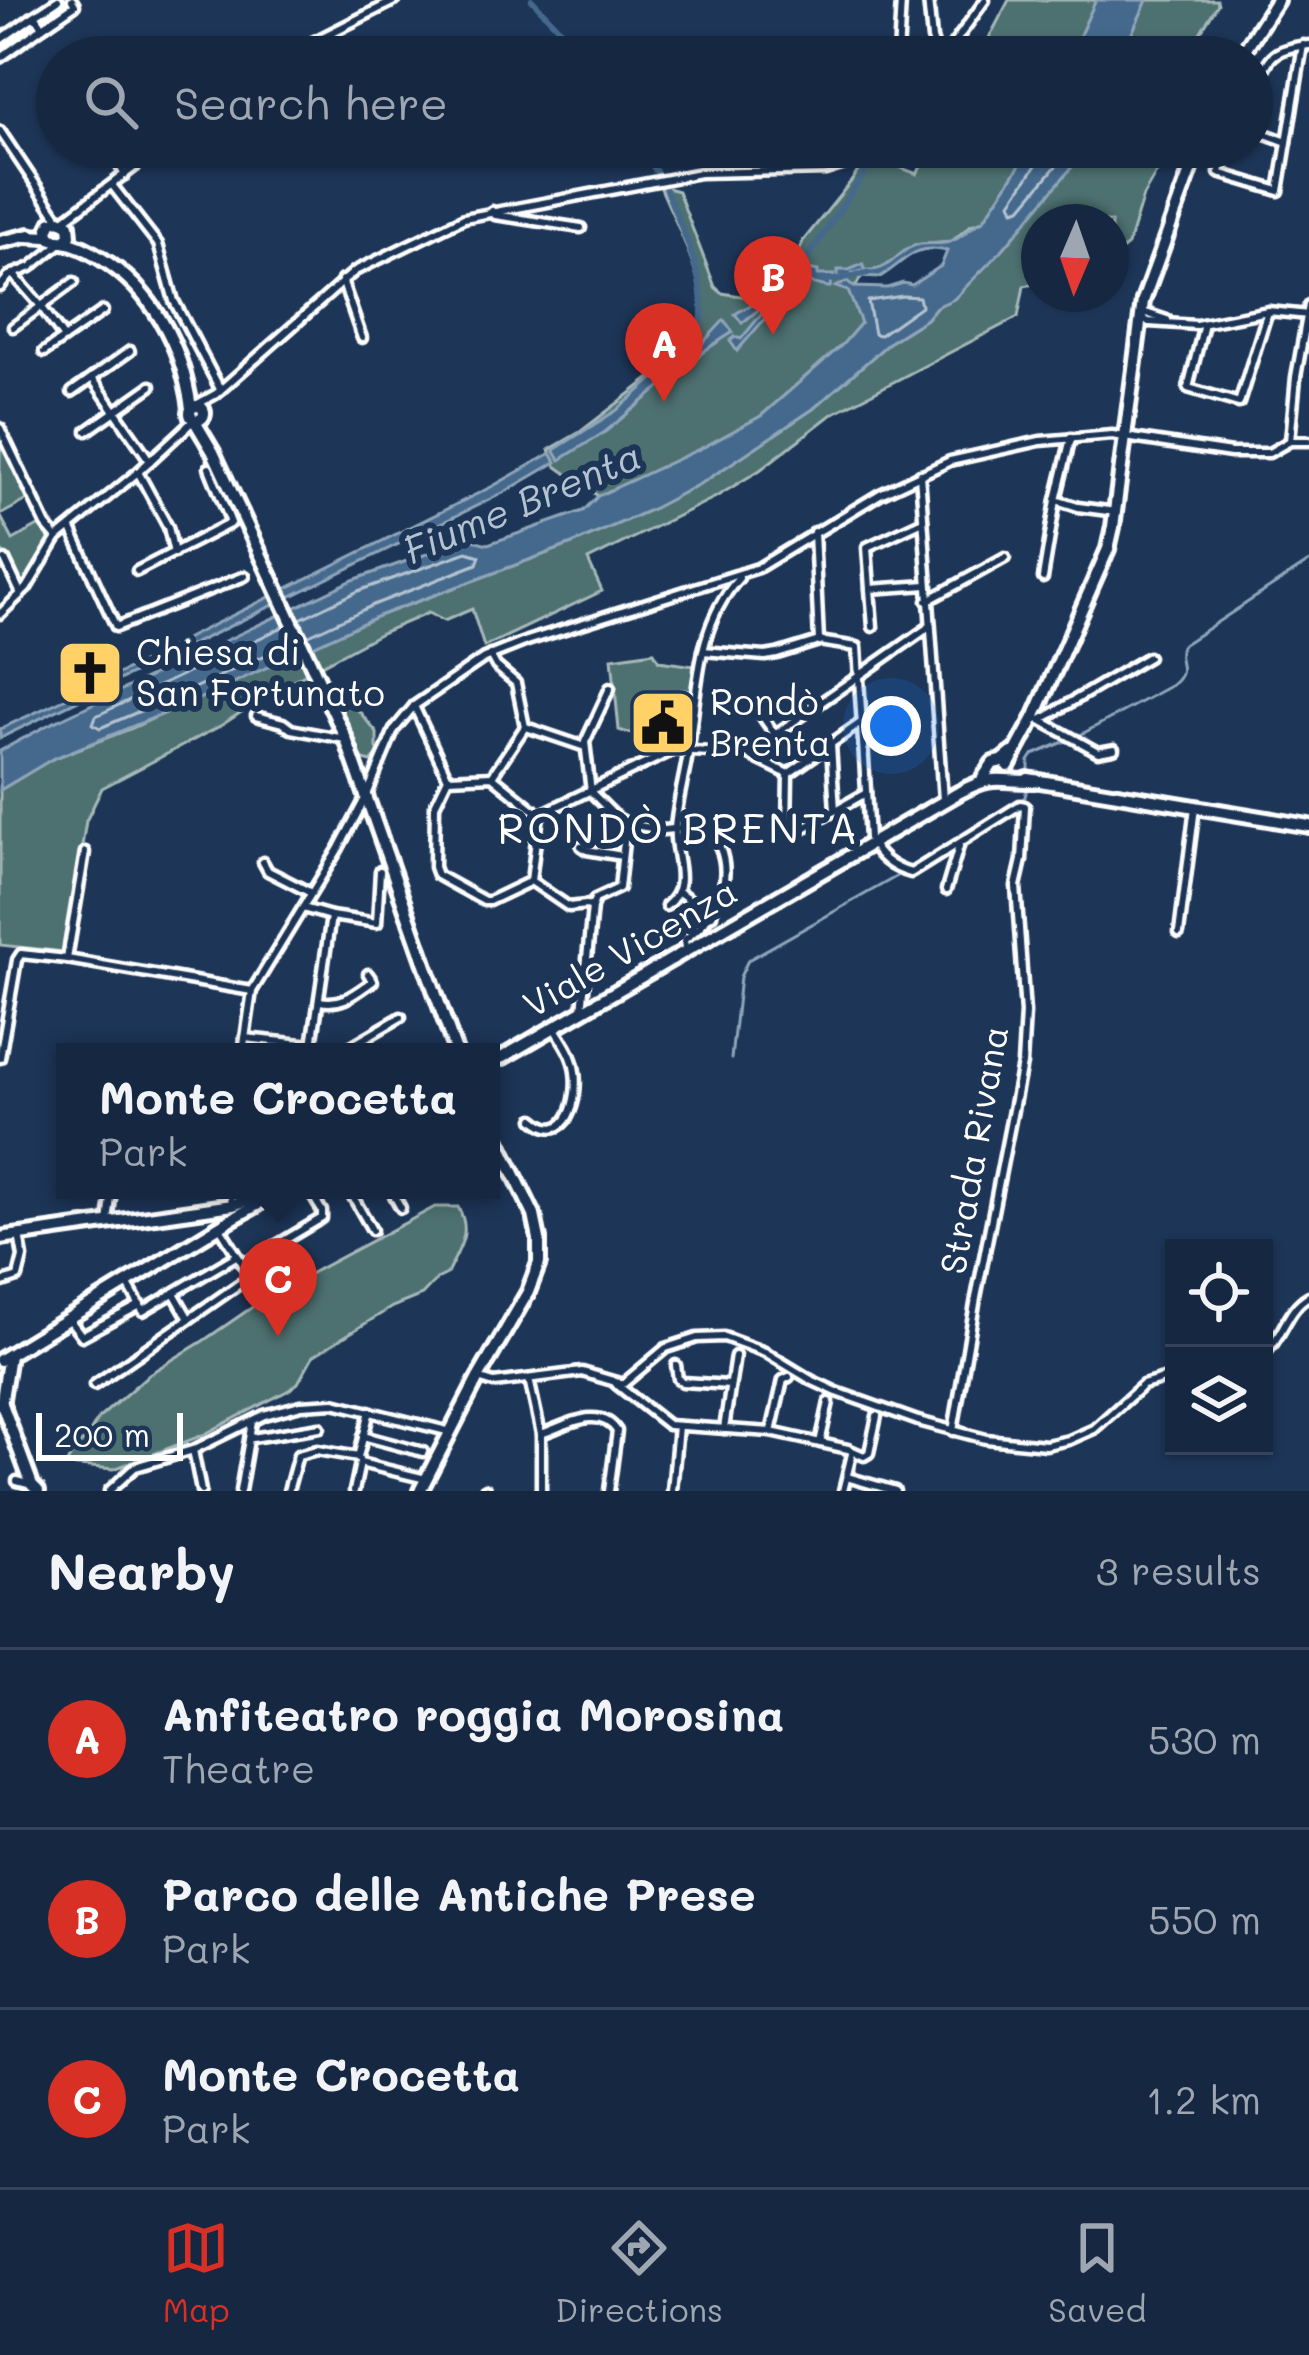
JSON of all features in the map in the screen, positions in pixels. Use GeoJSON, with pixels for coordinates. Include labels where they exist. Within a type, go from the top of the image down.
{"type":"FeatureCollection","features":[{"type":"Feature","properties":{"kind":"main road"},"geometry":{"type":"LineString","coordinates":[[1254,36],[1277,0]]}},
{"type":"Feature","properties":{"kind":"main road"},"geometry":{"type":"LineString","coordinates":[[1192,168],[1140,313],[1116,512],[1102,565],[1038,719],[1001,770],[1035,781],[1309,826]]}},
{"type":"Feature","properties":{"kind":"main road"},"geometry":{"type":"LineString","coordinates":[[0,242],[59,230],[116,267],[144,292],[166,326],[213,452]]}},
{"type":"Feature","properties":{"kind":"main road"},"geometry":{"type":"LineString","coordinates":[[198,410],[203,432],[346,739],[453,1043]]}},
{"type":"Feature","properties":{"kind":"main road","name":"Viale Vicenza"},"geometry":{"type":"LineString","coordinates":[[500,1060],[1001,770]]}},
{"type":"Feature","properties":{"kind":"main road"},"geometry":{"type":"LineString","coordinates":[[423,1485],[532,1283],[540,1251],[534,1215],[500,1145]]}},
{"type":"Feature","properties":{"kind":"main road"},"geometry":{"type":"LineString","coordinates":[[0,1238],[253,1199]]}},
{"type":"Feature","properties":{"kind":"main road"},"geometry":{"type":"LineString","coordinates":[[35,1488],[2,1411],[4,1357],[264,1199]]}},
{"type":"Feature","properties":{"kind":"main road"},"geometry":{"type":"LineString","coordinates":[[225,1223],[237,1214],[235,1205]]}},
{"type":"Feature","properties":{"kind":"main road"},"geometry":{"type":"LineString","coordinates":[[211,1209],[225,1223]]}},
{"type":"Feature","properties":{"kind":"street"},"geometry":{"type":"LineString","coordinates":[[0,40],[58,0]]}},
{"type":"Feature","properties":{"kind":"street"},"geometry":{"type":"LineString","coordinates":[[0,58],[75,5],[72,0]]}},
{"type":"Feature","properties":{"kind":"street"},"geometry":{"type":"LineString","coordinates":[[325,36],[395,0]]}},
{"type":"Feature","properties":{"kind":"street"},"geometry":{"type":"LineString","coordinates":[[899,36],[901,0]]}},
{"type":"Feature","properties":{"kind":"street"},"geometry":{"type":"LineString","coordinates":[[928,0],[932,36]]}},
{"type":"Feature","properties":{"kind":"street"},"geometry":{"type":"LineString","coordinates":[[959,36],[985,0]]}},
{"type":"Feature","properties":{"kind":"street"},"geometry":{"type":"LineString","coordinates":[[31,18],[43,27]]}},
{"type":"Feature","properties":{"kind":"street"},"geometry":{"type":"LineString","coordinates":[[1221,168],[1219,173],[1279,191],[1306,45],[1273,53]]}},
{"type":"Feature","properties":{"kind":"street"},"geometry":{"type":"LineString","coordinates":[[0,131],[59,230]]}},
{"type":"Feature","properties":{"kind":"street"},"geometry":{"type":"LineString","coordinates":[[1273,137],[1287,142]]}},
{"type":"Feature","properties":{"kind":"street"},"geometry":{"type":"LineString","coordinates":[[121,168],[125,176]]}},
{"type":"Feature","properties":{"kind":"street"},"geometry":{"type":"LineString","coordinates":[[0,287],[13,274],[31,267],[87,201],[135,168]]}},
{"type":"Feature","properties":{"kind":"street"},"geometry":{"type":"LineString","coordinates":[[0,614],[21,594],[57,538],[138,472],[220,389],[355,271],[464,218],[700,173],[816,168]]}},
{"type":"Feature","properties":{"kind":"street"},"geometry":{"type":"LineString","coordinates":[[112,185],[158,244],[174,302],[220,389]]}},
{"type":"Feature","properties":{"kind":"street"},"geometry":{"type":"LineString","coordinates":[[492,212],[581,228]]}},
{"type":"Feature","properties":{"kind":"street"},"geometry":{"type":"LineString","coordinates":[[13,274],[64,338]]}},
{"type":"Feature","properties":{"kind":"street"},"geometry":{"type":"LineString","coordinates":[[342,280],[362,338]]}},
{"type":"Feature","properties":{"kind":"street"},"geometry":{"type":"LineString","coordinates":[[13,327],[74,282]]}},
{"type":"Feature","properties":{"kind":"street"},"geometry":{"type":"LineString","coordinates":[[1290,441],[1309,305]]}},
{"type":"Feature","properties":{"kind":"street"},"geometry":{"type":"LineString","coordinates":[[44,352],[103,311]]}},
{"type":"Feature","properties":{"kind":"street"},"geometry":{"type":"LineString","coordinates":[[1140,313],[1145,322],[1182,324],[1268,311],[1308,315]]}},
{"type":"Feature","properties":{"kind":"street"},"geometry":{"type":"LineString","coordinates":[[1204,324],[1188,388],[1237,404],[1268,311]]}},
{"type":"Feature","properties":{"kind":"street"},"geometry":{"type":"LineString","coordinates":[[1140,313],[1182,324]]}},
{"type":"Feature","properties":{"kind":"street"},"geometry":{"type":"LineString","coordinates":[[1137,335],[1154,322]]}},
{"type":"Feature","properties":{"kind":"street"},"geometry":{"type":"LineString","coordinates":[[73,392],[130,351]]}},
{"type":"Feature","properties":{"kind":"street"},"geometry":{"type":"LineString","coordinates":[[92,378],[150,461]]}},
{"type":"Feature","properties":{"kind":"street"},"geometry":{"type":"LineString","coordinates":[[87,430],[151,386]]}},
{"type":"Feature","properties":{"kind":"street"},"geometry":{"type":"LineString","coordinates":[[0,428],[46,525],[57,538]]}},
{"type":"Feature","properties":{"kind":"street"},"geometry":{"type":"LineString","coordinates":[[244,1043],[252,991],[331,863],[398,724],[414,706],[490,655],[741,575],[950,460],[1071,438],[1125,436],[1231,453],[1270,453],[1290,441],[1309,441]]}},
{"type":"Feature","properties":{"kind":"street"},"geometry":{"type":"LineString","coordinates":[[1042,578],[1071,438]]}},
{"type":"Feature","properties":{"kind":"street"},"geometry":{"type":"LineString","coordinates":[[137,571],[230,523],[209,467]]}},
{"type":"Feature","properties":{"kind":"street"},"geometry":{"type":"LineString","coordinates":[[138,472],[168,527],[174,553]]}},
{"type":"Feature","properties":{"kind":"street"},"geometry":{"type":"LineString","coordinates":[[920,474],[943,802]]}},
{"type":"Feature","properties":{"kind":"street"},"geometry":{"type":"LineString","coordinates":[[1056,500],[1116,512]]}},
{"type":"Feature","properties":{"kind":"street"},"geometry":{"type":"LineString","coordinates":[[873,627],[867,547],[923,520]]}},
{"type":"Feature","properties":{"kind":"street"},"geometry":{"type":"LineString","coordinates":[[71,529],[116,627],[245,576]]}},
{"type":"Feature","properties":{"kind":"street"},"geometry":{"type":"LineString","coordinates":[[814,532],[819,640]]}},
{"type":"Feature","properties":{"kind":"street"},"geometry":{"type":"LineString","coordinates":[[928,601],[1005,558]]}},
{"type":"Feature","properties":{"kind":"street"},"geometry":{"type":"LineString","coordinates":[[5,560],[21,594]]}},
{"type":"Feature","properties":{"kind":"street"},"geometry":{"type":"LineString","coordinates":[[666,906],[679,892],[674,829],[703,651],[717,609],[741,575]]}},
{"type":"Feature","properties":{"kind":"street"},"geometry":{"type":"LineString","coordinates":[[870,589],[927,585]]}},
{"type":"Feature","properties":{"kind":"street"},"geometry":{"type":"LineString","coordinates":[[747,754],[929,627]]}},
{"type":"Feature","properties":{"kind":"street"},"geometry":{"type":"LineString","coordinates":[[703,651],[765,656],[819,640],[857,647],[871,842],[885,860],[911,873],[960,843]]}},
{"type":"Feature","properties":{"kind":"street"},"geometry":{"type":"LineString","coordinates":[[490,655],[516,683],[525,727],[493,776]]}},
{"type":"Feature","properties":{"kind":"street"},"geometry":{"type":"LineString","coordinates":[[1038,719],[1148,656]]}},
{"type":"Feature","properties":{"kind":"street"},"geometry":{"type":"LineString","coordinates":[[610,688],[585,746],[591,792],[626,823],[674,829],[707,826],[722,856],[724,883],[717,908],[685,940],[686,951]]}},
{"type":"Feature","properties":{"kind":"street"},"geometry":{"type":"LineString","coordinates":[[414,706],[448,778]]}},
{"type":"Feature","properties":{"kind":"street"},"geometry":{"type":"LineString","coordinates":[[743,706],[757,709],[774,733]]}},
{"type":"Feature","properties":{"kind":"street"},"geometry":{"type":"LineString","coordinates":[[256,716],[291,729],[346,739]]}},
{"type":"Feature","properties":{"kind":"street"},"geometry":{"type":"LineString","coordinates":[[1038,719],[1098,752],[1114,749]]}},
{"type":"Feature","properties":{"kind":"street"},"geometry":{"type":"LineString","coordinates":[[788,774],[862,722]]}},
{"type":"Feature","properties":{"kind":"street"},"geometry":{"type":"LineString","coordinates":[[525,727],[585,746]]}},
{"type":"Feature","properties":{"kind":"street"},"geometry":{"type":"LineString","coordinates":[[831,744],[836,811]]}},
{"type":"Feature","properties":{"kind":"street"},"geometry":{"type":"LineString","coordinates":[[539,814],[674,750],[747,754],[788,774]]}},
{"type":"Feature","properties":{"kind":"street"},"geometry":{"type":"LineString","coordinates":[[358,771],[381,760]]}},
{"type":"Feature","properties":{"kind":"street"},"geometry":{"type":"LineString","coordinates":[[788,774],[788,830],[792,835],[866,793]]}},
{"type":"Feature","properties":{"kind":"street"},"geometry":{"type":"LineString","coordinates":[[448,778],[493,776],[539,814]]}},
{"type":"Feature","properties":{"kind":"street"},"geometry":{"type":"LineString","coordinates":[[448,778],[435,805],[437,875],[489,901],[531,881]]}},
{"type":"Feature","properties":{"kind":"street","name":"Strada Rivana"},"geometry":{"type":"LineString","coordinates":[[953,1431],[1022,1064],[1024,975],[1016,886],[1025,806],[960,843]]}},
{"type":"Feature","properties":{"kind":"street"},"geometry":{"type":"LineString","coordinates":[[1179,933],[1195,807]]}},
{"type":"Feature","properties":{"kind":"street"},"geometry":{"type":"LineString","coordinates":[[354,816],[372,810]]}},
{"type":"Feature","properties":{"kind":"street"},"geometry":{"type":"LineString","coordinates":[[531,881],[539,814]]}},
{"type":"Feature","properties":{"kind":"street"},"geometry":{"type":"LineString","coordinates":[[582,1012],[592,907],[595,899],[619,888],[626,823]]}},
{"type":"Feature","properties":{"kind":"street"},"geometry":{"type":"LineString","coordinates":[[946,890],[960,843]]}},
{"type":"Feature","properties":{"kind":"street"},"geometry":{"type":"LineString","coordinates":[[581,847],[622,856]]}},
{"type":"Feature","properties":{"kind":"street"},"geometry":{"type":"LineString","coordinates":[[68,958],[85,852]]}},
{"type":"Feature","properties":{"kind":"street"},"geometry":{"type":"LineString","coordinates":[[263,862],[268,871],[311,893]]}},
{"type":"Feature","properties":{"kind":"street"},"geometry":{"type":"LineString","coordinates":[[302,908],[376,923],[380,871]]}},
{"type":"Feature","properties":{"kind":"street"},"geometry":{"type":"LineString","coordinates":[[531,881],[569,907],[592,907]]}},
{"type":"Feature","properties":{"kind":"street"},"geometry":{"type":"LineString","coordinates":[[679,892],[712,915]]}},
{"type":"Feature","properties":{"kind":"street"},"geometry":{"type":"LineString","coordinates":[[313,1043],[331,916]]}},
{"type":"Feature","properties":{"kind":"street"},"geometry":{"type":"LineString","coordinates":[[0,1058],[17,960],[26,953],[252,991]]}},
{"type":"Feature","properties":{"kind":"street"},"geometry":{"type":"LineString","coordinates":[[319,1000],[339,1002],[350,997],[373,981],[368,974]]}},
{"type":"Feature","properties":{"kind":"street"},"geometry":{"type":"LineString","coordinates":[[356,1043],[400,1017]]}},
{"type":"Feature","properties":{"kind":"street"},"geometry":{"type":"LineString","coordinates":[[534,1120],[559,1128],[571,1106],[576,1075],[554,1027]]}},
{"type":"Feature","properties":{"kind":"street"},"geometry":{"type":"LineString","coordinates":[[245,1038],[278,1043]]}},
{"type":"Feature","properties":{"kind":"street"},"geometry":{"type":"LineString","coordinates":[[108,1222],[111,1199]]}},
{"type":"Feature","properties":{"kind":"street"},"geometry":{"type":"LineString","coordinates":[[233,1199],[235,1205]]}},
{"type":"Feature","properties":{"kind":"street"},"geometry":{"type":"LineString","coordinates":[[243,1265],[322,1218],[315,1199]]}},
{"type":"Feature","properties":{"kind":"street"},"geometry":{"type":"LineString","coordinates":[[355,1199],[372,1230]]}},
{"type":"Feature","properties":{"kind":"street"},"geometry":{"type":"LineString","coordinates":[[396,1199],[401,1208]]}},
{"type":"Feature","properties":{"kind":"street"},"geometry":{"type":"LineString","coordinates":[[94,1385],[248,1278],[225,1223]]}},
{"type":"Feature","properties":{"kind":"street"},"geometry":{"type":"LineString","coordinates":[[0,1283],[19,1276],[19,1235]]}},
{"type":"Feature","properties":{"kind":"street"},"geometry":{"type":"LineString","coordinates":[[127,1283],[143,1311],[236,1256]]}},
{"type":"Feature","properties":{"kind":"street"},"geometry":{"type":"LineString","coordinates":[[174,1293],[189,1319]]}},
{"type":"Feature","properties":{"kind":"street"},"geometry":{"type":"LineString","coordinates":[[1272,1347],[1296,1304],[1309,1296]]}},
{"type":"Feature","properties":{"kind":"street"},"geometry":{"type":"LineString","coordinates":[[68,1318],[82,1336],[140,1305]]}},
{"type":"Feature","properties":{"kind":"street"},"geometry":{"type":"LineString","coordinates":[[616,1384],[629,1381],[666,1348],[697,1338],[724,1337],[764,1352],[854,1399],[953,1431],[1014,1443],[1058,1444],[1094,1429],[1143,1385],[1165,1379]]}},
{"type":"Feature","properties":{"kind":"street"},"geometry":{"type":"LineString","coordinates":[[724,1429],[735,1356]]}},
{"type":"Feature","properties":{"kind":"street"},"geometry":{"type":"LineString","coordinates":[[676,1365],[683,1382],[730,1385]]}},
{"type":"Feature","properties":{"kind":"street"},"geometry":{"type":"LineString","coordinates":[[478,1378],[494,1383],[582,1372],[616,1384],[666,1424],[771,1432],[864,1456],[869,1453],[878,1415]]}},
{"type":"Feature","properties":{"kind":"street"},"geometry":{"type":"LineString","coordinates":[[771,1432],[783,1380],[789,1377]]}},
{"type":"Feature","properties":{"kind":"street"},"geometry":{"type":"LineString","coordinates":[[529,1379],[541,1434],[541,1491]]}},
{"type":"Feature","properties":{"kind":"street"},"geometry":{"type":"LineString","coordinates":[[820,1443],[829,1402]]}},
{"type":"Feature","properties":{"kind":"street"},"geometry":{"type":"LineString","coordinates":[[109,1491],[135,1467],[193,1450],[277,1411],[302,1405],[334,1403],[451,1432]]}},
{"type":"Feature","properties":{"kind":"street"},"geometry":{"type":"LineString","coordinates":[[354,1491],[370,1411]]}},
{"type":"Feature","properties":{"kind":"street"},"geometry":{"type":"LineString","coordinates":[[541,1434],[596,1416],[608,1420],[617,1431],[609,1491]]}},
{"type":"Feature","properties":{"kind":"street"},"geometry":{"type":"LineString","coordinates":[[240,1491],[252,1422]]}},
{"type":"Feature","properties":{"kind":"street"},"geometry":{"type":"LineString","coordinates":[[250,1438],[320,1426]]}},
{"type":"Feature","properties":{"kind":"street"},"geometry":{"type":"LineString","coordinates":[[671,1491],[678,1426]]}},
{"type":"Feature","properties":{"kind":"street"},"geometry":{"type":"LineString","coordinates":[[363,1436],[423,1452]]}},
{"type":"Feature","properties":{"kind":"street"},"geometry":{"type":"LineString","coordinates":[[193,1450],[201,1491]]}},
{"type":"Feature","properties":{"kind":"street"},"geometry":{"type":"LineString","coordinates":[[288,1491],[294,1461],[304,1451],[331,1450],[423,1485]]}},
{"type":"Feature","properties":{"kind":"street"},"geometry":{"type":"LineString","coordinates":[[843,1491],[851,1453]]}},
{"type":"Feature","properties":{"kind":"street"},"geometry":{"type":"LineString","coordinates":[[847,1477],[895,1491]]}},
{"type":"Feature","properties":{"kind":"street"},"geometry":{"type":"LineString","coordinates":[[17,1481],[35,1488]]}},
{"type":"Feature","properties":{"kind":"green space"},"geometry":{"type":"Polygon","coordinates":[[[1009,0],[1096,0],[1080,36],[990,36],[1009,0]]]}},
{"type":"Feature","properties":{"kind":"green space"},"geometry":{"type":"Polygon","coordinates":[[[1147,0],[1217,0],[1198,36],[1131,36],[1147,0]]]}},
{"type":"Feature","properties":{"kind":"green space"},"geometry":{"type":"Polygon","coordinates":[[[860,168],[902,168],[917,174],[920,168],[1018,168],[983,221],[951,242],[914,245],[880,271],[865,270],[849,292],[861,323],[761,416],[598,496],[556,466],[549,450],[580,432],[681,354],[700,326],[702,307],[693,264],[660,186],[678,191],[715,287],[722,293],[747,297],[797,258],[803,241],[860,168]]]}},
{"type":"Feature","properties":{"kind":"green space"},"geometry":{"type":"Polygon","coordinates":[[[1070,168],[1159,168],[1143,196],[1129,242],[1129,204],[1040,204],[1070,168]]]}},
{"type":"Feature","properties":{"kind":"green space"},"geometry":{"type":"Polygon","coordinates":[[[1021,227],[1018,317],[832,414],[760,470],[716,497],[588,560],[602,591],[484,647],[472,609],[444,621],[428,613],[381,633],[102,788],[86,821],[65,952],[0,945],[0,790],[52,759],[132,728],[378,616],[650,510],[705,481],[813,409],[891,341],[954,298],[1021,227]]]}},
{"type":"Feature","properties":{"kind":"green space"},"geometry":{"type":"Polygon","coordinates":[[[0,444],[29,499],[0,515],[0,444]]]}},
{"type":"Feature","properties":{"kind":"green space"},"geometry":{"type":"Polygon","coordinates":[[[0,515],[13,540],[40,525],[54,539],[21,585],[0,548],[0,515]]]}},
{"type":"Feature","properties":{"kind":"green space"},"geometry":{"type":"Polygon","coordinates":[[[654,652],[659,661],[695,666],[692,690],[681,690],[674,743],[648,741],[619,730],[612,658],[654,652]]]}},
{"type":"Feature","properties":{"kind":"green space"},"geometry":{"type":"Polygon","coordinates":[[[336,683],[377,733],[380,752],[371,762],[360,759],[327,686],[336,683]]]}},
{"type":"Feature","properties":{"kind":"green space"},"geometry":{"type":"Polygon","coordinates":[[[435,1207],[458,1207],[464,1225],[447,1274],[422,1295],[392,1307],[313,1356],[289,1390],[201,1436],[114,1469],[66,1465],[99,1418],[149,1374],[270,1295],[435,1207]]]}},
{"type":"Feature","properties":{"kind":"water"},"geometry":{"type":"Polygon","coordinates":[[[1096,0],[1147,0],[1131,36],[1080,36],[1096,0]]]}},
{"type":"Feature","properties":{"kind":"water"},"geometry":{"type":"Polygon","coordinates":[[[1018,168],[1071,168],[1041,204],[1021,204],[1021,228],[954,299],[891,341],[813,409],[705,481],[572,544],[378,616],[190,703],[52,759],[0,790],[0,751],[46,726],[353,580],[469,539],[488,544],[583,511],[598,496],[761,416],[861,323],[848,291],[836,287],[847,281],[854,287],[912,285],[941,266],[947,251],[918,251],[880,277],[860,276],[862,271],[848,279],[838,278],[838,270],[863,264],[865,270],[879,269],[914,246],[944,243],[983,221],[1018,168]]]}},
{"type":"Feature","properties":{"kind":"water"},"geometry":{"type":"Polygon","coordinates":[[[797,267],[834,275],[830,287],[798,280],[737,351],[730,341],[741,339],[779,293],[742,323],[735,314],[797,267]]]}},
{"type":"Feature","properties":{"kind":"water"},"geometry":{"type":"Polygon","coordinates":[[[724,320],[733,332],[605,432],[560,460],[554,450],[617,410],[695,343],[700,346],[724,320]]]}},
{"type":"Feature","properties":{"kind":"water"},"geometry":{"type":"Polygon","coordinates":[[[551,453],[556,462],[503,493],[0,738],[0,729],[148,660],[551,453]]]}},
{"type":"Feature","properties":{"kind":"waterway"},"geometry":{"type":"LineString","coordinates":[[532,0],[566,36]]}},
{"type":"Feature","properties":{"kind":"waterway"},"geometry":{"type":"LineString","coordinates":[[934,0],[936,36]]}},
{"type":"Feature","properties":{"kind":"waterway"},"geometry":{"type":"LineString","coordinates":[[654,168],[659,176]]}},
{"type":"Feature","properties":{"kind":"waterway"},"geometry":{"type":"LineString","coordinates":[[802,266],[868,168]]}},
{"type":"Feature","properties":{"kind":"waterway"},"geometry":{"type":"LineString","coordinates":[[664,185],[699,280],[702,320],[698,340]]}},
{"type":"Feature","properties":{"kind":"waterway"},"geometry":{"type":"LineString","coordinates":[[828,279],[868,273]]}},
{"type":"Feature","properties":{"kind":"waterway"},"geometry":{"type":"LineString","coordinates":[[1029,773],[1033,755],[1172,685],[1182,670],[1181,646],[1309,562]]}},
{"type":"Feature","properties":{"kind":"waterway"},"geometry":{"type":"LineString","coordinates":[[1015,805],[1025,797],[1028,784]]}},
{"type":"Feature","properties":{"kind":"waterway"},"geometry":{"type":"LineString","coordinates":[[912,868],[951,844]]}},
{"type":"Feature","properties":{"kind":"waterway"},"geometry":{"type":"LineString","coordinates":[[731,1059],[740,977],[748,960],[901,874]]}},
{"type":"Feature","properties":{"kind":"place","name":"Parco delle Antiche Prese"},"geometry":{"type":"Point","coordinates":[773,335]}},
{"type":"Feature","properties":{"kind":"place","name":"Anfiteatro roggia Morosina"},"geometry":{"type":"Point","coordinates":[664,402]}},
{"type":"Feature","properties":{"kind":"place","name":"Chiesa di San Fortunato"},"geometry":{"type":"Point","coordinates":[90,673]}},
{"type":"Feature","properties":{"kind":"place","name":"Rondò Brenta"},"geometry":{"type":"Point","coordinates":[663,723]}},
{"type":"Feature","properties":{"kind":"place","name":"Monte Crocetta"},"geometry":{"type":"Point","coordinates":[278,1337]}},
{"type":"Feature","properties":{"kind":"district","name":"RONDÒ BRENTA"},"geometry":{"type":"Point","coordinates":[679,829]}},
{"type":"Feature","properties":{"kind":"water label","name":"Fiume Brenta"},"geometry":{"type":"Point","coordinates":[522,503]}}]}
